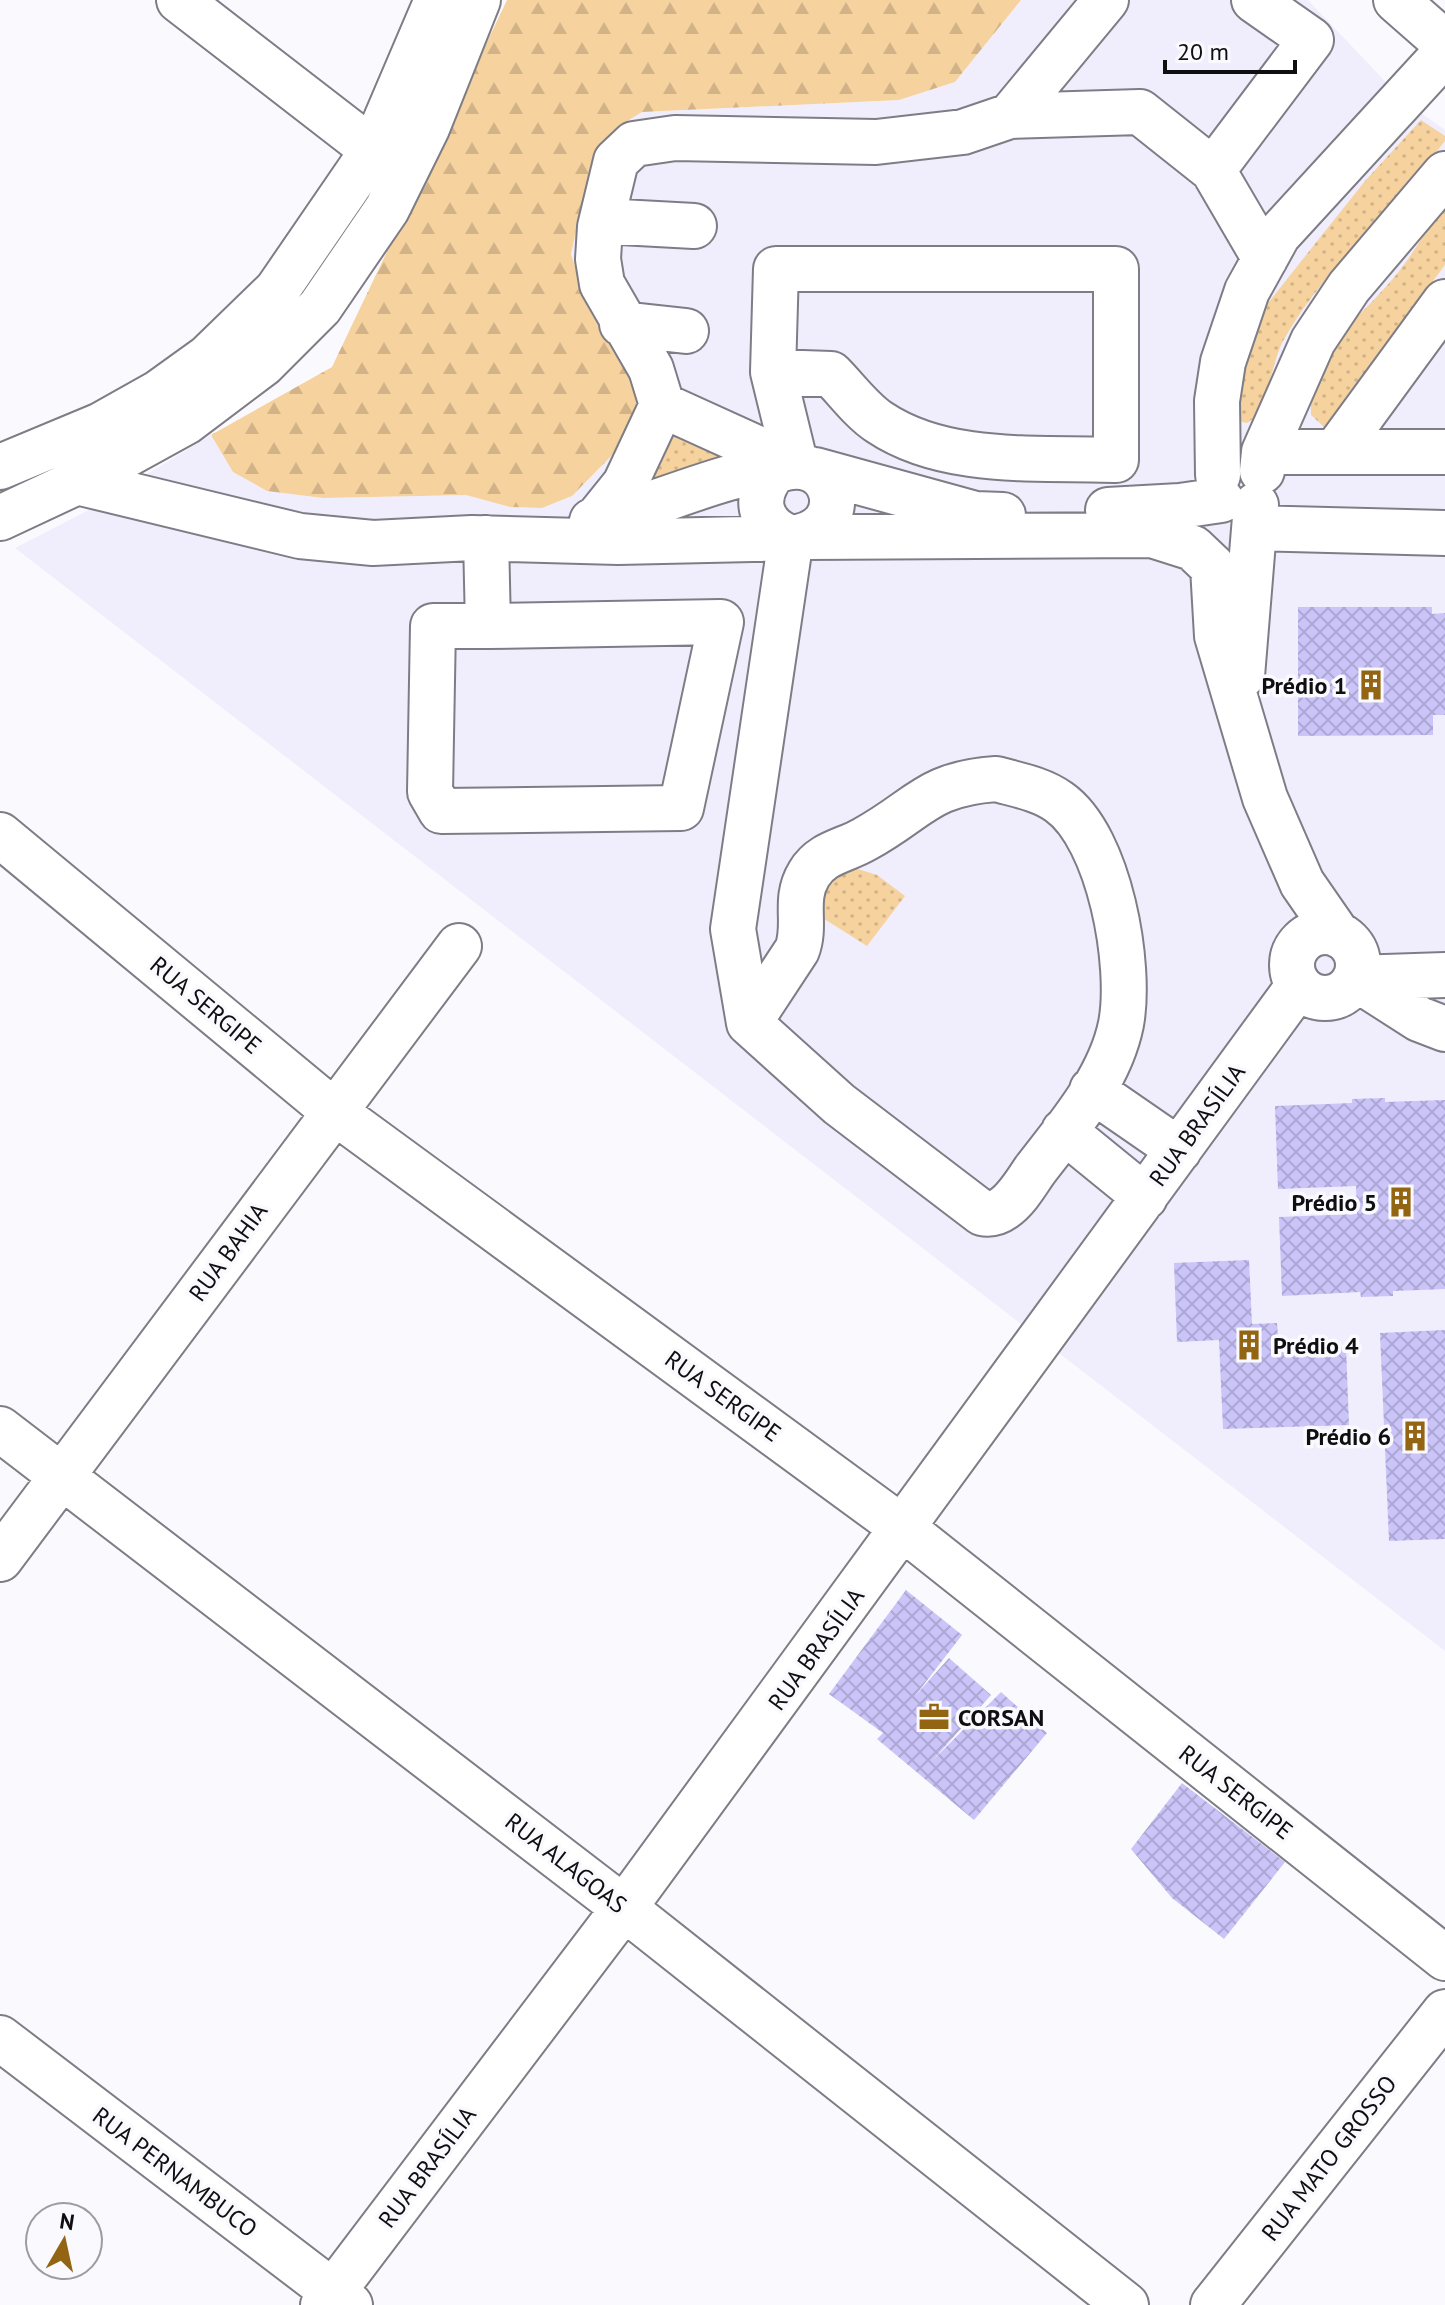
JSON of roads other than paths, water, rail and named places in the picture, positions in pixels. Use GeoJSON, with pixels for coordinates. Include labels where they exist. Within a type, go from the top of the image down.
{"type":"FeatureCollection","features":[{"type":"Feature","properties":{"kind":"street"},"geometry":{"type":"LineString","coordinates":[[179,0],[373,150]]}},
{"type":"Feature","properties":{"kind":"street"},"geometry":{"type":"LineString","coordinates":[[0,467],[101,425],[158,393],[208,357],[277,290],[373,150],[437,0]]}},
{"type":"Feature","properties":{"kind":"street"},"geometry":{"type":"LineString","coordinates":[[0,518],[77,482],[186,422],[263,364],[320,307],[387,209],[427,128],[478,0]]}},
{"type":"Feature","properties":{"kind":"street"},"geometry":{"type":"LineString","coordinates":[[1010,116],[1106,0]]}},
{"type":"Feature","properties":{"kind":"street"},"geometry":{"type":"LineString","coordinates":[[1213,170],[1311,40],[1254,0]]}},
{"type":"Feature","properties":{"kind":"street"},"geometry":{"type":"LineString","coordinates":[[1396,0],[1445,43]]}},
{"type":"Feature","properties":{"kind":"street"},"geometry":{"type":"LineString","coordinates":[[1240,722],[1246,488],[1217,401],[1223,362],[1247,291],[1278,235],[1445,53]]}},
{"type":"Feature","properties":{"kind":"street"},"geometry":{"type":"LineString","coordinates":[[596,520],[625,484],[662,405],[651,369],[622,324],[602,284],[598,259],[602,221],[616,161],[634,144],[675,138],[876,142],[963,132],[1010,116],[1140,112],[1213,170],[1265,259]]}},
{"type":"Feature","properties":{"kind":"street"},"geometry":{"type":"LineString","coordinates":[[1246,488],[1313,341],[1349,287],[1445,174]]}},
{"type":"Feature","properties":{"kind":"street"},"geometry":{"type":"LineString","coordinates":[[602,221],[694,226]]}},
{"type":"Feature","properties":{"kind":"street"},"geometry":{"type":"LineString","coordinates":[[773,372],[831,374],[878,421],[913,439],[978,455],[1116,460],[1116,269],[776,269],[773,372],[799,467],[831,492],[832,507],[818,531],[798,537],[767,523],[760,496],[774,472],[799,467]]}},
{"type":"Feature","properties":{"kind":"street"},"geometry":{"type":"LineString","coordinates":[[1336,451],[1445,302]]}},
{"type":"Feature","properties":{"kind":"street"},"geometry":{"type":"LineString","coordinates":[[622,324],[686,331]]}},
{"type":"Feature","properties":{"kind":"street"},"geometry":{"type":"LineString","coordinates":[[799,467],[831,374]]}},
{"type":"Feature","properties":{"kind":"street"},"geometry":{"type":"LineString","coordinates":[[662,405],[799,467],[987,516],[1180,506],[1246,488],[1336,451],[1445,452]]}},
{"type":"Feature","properties":{"kind":"street"},"geometry":{"type":"LineString","coordinates":[[500,538],[596,520],[724,477],[799,467]]}},
{"type":"Feature","properties":{"kind":"street"},"geometry":{"type":"LineString","coordinates":[[77,482],[300,536],[373,543],[500,538],[618,542],[798,537],[1152,535],[1174,539],[1193,548],[1213,567],[1217,636],[1240,722],[1265,798],[1302,883],[1323,968],[1445,1056]]}},
{"type":"Feature","properties":{"kind":"street"},"geometry":{"type":"LineString","coordinates":[[1246,488],[1445,533]]}},
{"type":"Feature","properties":{"kind":"street"},"geometry":{"type":"LineString","coordinates":[[749,1023],[797,950],[802,926],[800,898],[810,871],[819,861],[865,839],[942,789],[996,779],[1039,791],[1061,802],[1080,823],[1097,854],[1106,881],[1119,937],[1125,994],[1113,1049],[1092,1090],[1012,1201],[995,1213],[982,1213],[839,1104],[749,1023],[733,929],[798,537]]}},
{"type":"Feature","properties":{"kind":"street"},"geometry":{"type":"LineString","coordinates":[[488,626],[500,538]]}},
{"type":"Feature","properties":{"kind":"street"},"geometry":{"type":"LineString","coordinates":[[721,622],[681,808],[441,811],[430,792],[433,626],[488,626],[721,622]]}},
{"type":"Feature","properties":{"kind":"street","name":"RUA SERGIPE"},"geometry":{"type":"LineString","coordinates":[[0,835],[332,1110],[904,1529],[1445,1958]]}},
{"type":"Feature","properties":{"kind":"street","name":"RUA BAHIA"},"geometry":{"type":"LineString","coordinates":[[0,1559],[332,1110],[459,946]]}},
{"type":"Feature","properties":{"kind":"street"},"geometry":{"type":"LineString","coordinates":[[1323,968],[1445,975]]}},
{"type":"Feature","properties":{"kind":"street"},"geometry":{"type":"LineString","coordinates":[[1323,968],[1419,1019],[1445,1029]]}},
{"type":"Feature","properties":{"kind":"street","name":"RUA BRASÍLIA"},"geometry":{"type":"LineString","coordinates":[[335,2301],[1179,1150],[1323,968]]}},
{"type":"Feature","properties":{"kind":"street"},"geometry":{"type":"LineString","coordinates":[[1092,1090],[1179,1150]]}},
{"type":"Feature","properties":{"kind":"street"},"geometry":{"type":"LineString","coordinates":[[1064,1131],[1145,1197]]}},
{"type":"Feature","properties":{"kind":"street","name":"RUA ALAGOAS"},"geometry":{"type":"LineString","coordinates":[[0,1429],[624,1908],[1126,2305]]}},
{"type":"Feature","properties":{"kind":"street","name":"RUA MATO GROSSO"},"geometry":{"type":"LineString","coordinates":[[1213,2305],[1445,2012]]}},
{"type":"Feature","properties":{"kind":"street","name":"RUA PERNAMBUCO"},"geometry":{"type":"LineString","coordinates":[[0,2038],[335,2301]]}},
{"type":"Feature","properties":{"kind":"place","name":"Prédio 1"},"geometry":{"type":"Point","coordinates":[1371,685]}},
{"type":"Feature","properties":{"kind":"place","name":"Prédio 5"},"geometry":{"type":"Point","coordinates":[1401,1202]}},
{"type":"Feature","properties":{"kind":"place","name":"Prédio 4"},"geometry":{"type":"Point","coordinates":[1249,1345]}},
{"type":"Feature","properties":{"kind":"place","name":"Prédio 6"},"geometry":{"type":"Point","coordinates":[1415,1436]}},
{"type":"Feature","properties":{"kind":"place","name":"CORSAN"},"geometry":{"type":"Point","coordinates":[934,1717]}}]}
